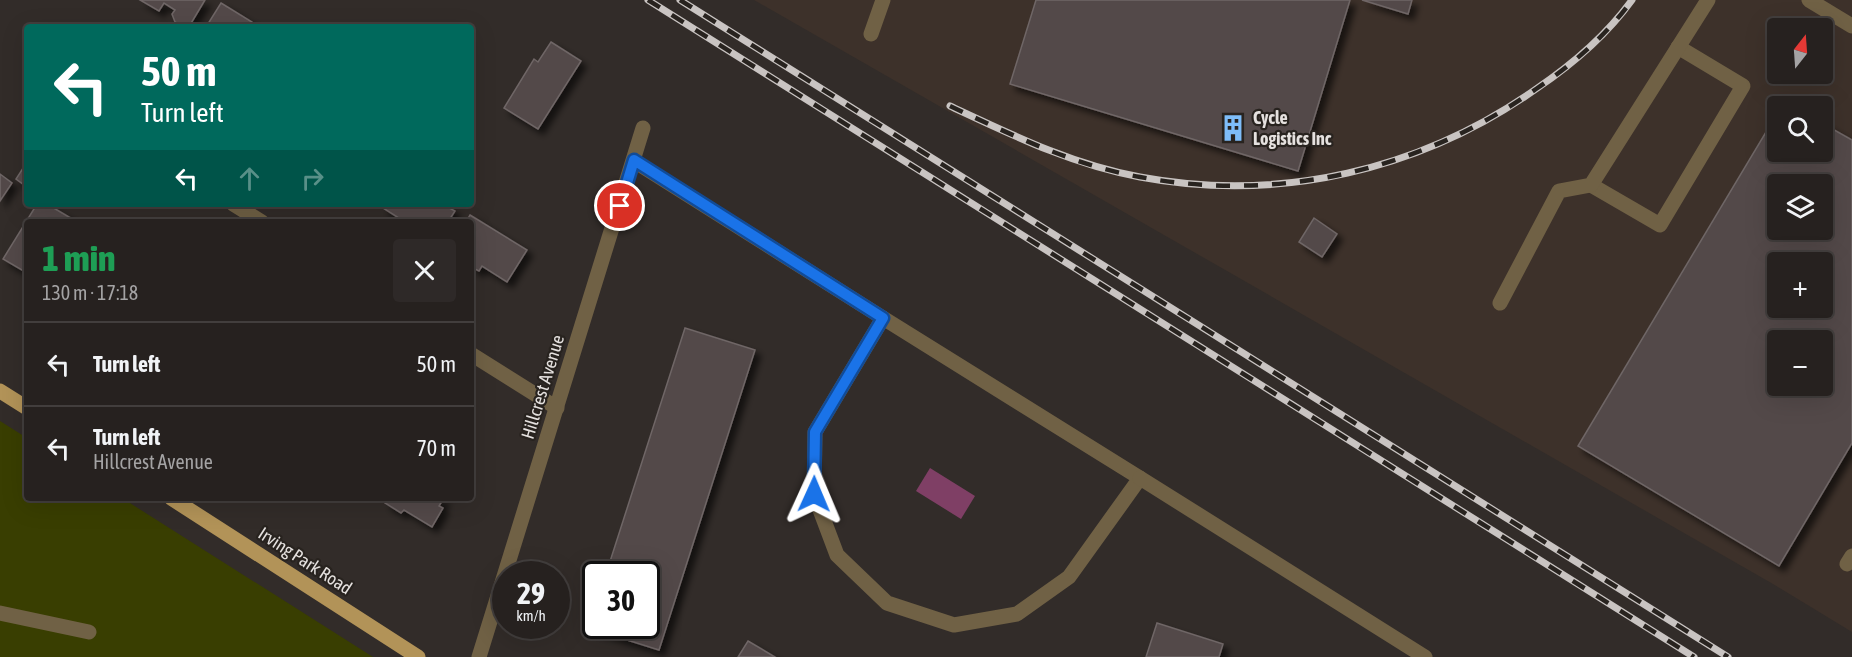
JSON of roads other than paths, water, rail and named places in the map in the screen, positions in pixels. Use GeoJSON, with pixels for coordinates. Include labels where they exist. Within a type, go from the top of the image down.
{"type":"FeatureCollection","features":[{"type":"Feature","properties":{"kind":"main road"},"geometry":{"type":"LineString","coordinates":[[0,391],[24,406]]}},
{"type":"Feature","properties":{"kind":"main road","name":"Irving Park Road"},"geometry":{"type":"LineString","coordinates":[[176,501],[418,657]]}},
{"type":"Feature","properties":{"kind":"street"},"geometry":{"type":"LineString","coordinates":[[872,34],[883,0]]}},
{"type":"Feature","properties":{"kind":"street"},"geometry":{"type":"LineString","coordinates":[[1591,184],[1708,0]]}},
{"type":"Feature","properties":{"kind":"street"},"geometry":{"type":"LineString","coordinates":[[1809,0],[1852,26]]}},
{"type":"Feature","properties":{"kind":"street"},"geometry":{"type":"LineString","coordinates":[[1500,303],[1559,191],[1591,184],[1660,225],[1743,86],[1678,48]]}},
{"type":"Feature","properties":{"kind":"street","name":"Hillcrest Avenue"},"geometry":{"type":"LineString","coordinates":[[479,657],[643,128]]}},
{"type":"Feature","properties":{"kind":"street"},"geometry":{"type":"LineString","coordinates":[[634,160],[1425,657]]}},
{"type":"Feature","properties":{"kind":"street"},"geometry":{"type":"LineString","coordinates":[[238,207],[257,219]]}},
{"type":"Feature","properties":{"kind":"street"},"geometry":{"type":"LineString","coordinates":[[883,318],[815,432],[814,494],[837,555],[887,603],[954,625],[1017,614],[1069,577],[1140,478]]}},
{"type":"Feature","properties":{"kind":"street"},"geometry":{"type":"LineString","coordinates":[[474,356],[557,408]]}},
{"type":"Feature","properties":{"kind":"street"},"geometry":{"type":"LineString","coordinates":[[0,613],[89,632]]}},
{"type":"Feature","properties":{"kind":"railway"},"geometry":{"type":"LineString","coordinates":[[648,0],[1694,657]]}},
{"type":"Feature","properties":{"kind":"railway"},"geometry":{"type":"LineString","coordinates":[[680,0],[1728,657]]}},
{"type":"Feature","properties":{"kind":"railway"},"geometry":{"type":"LineString","coordinates":[[950,106],[1043,148],[1115,172],[1192,184],[1245,186],[1296,182],[1347,173],[1397,159],[1445,141],[1492,117],[1563,70],[1611,26],[1632,0]]}},
{"type":"Feature","properties":{"kind":"place","name":"Cycle Logistics Inc"},"geometry":{"type":"Point","coordinates":[1233,128]}}]}
